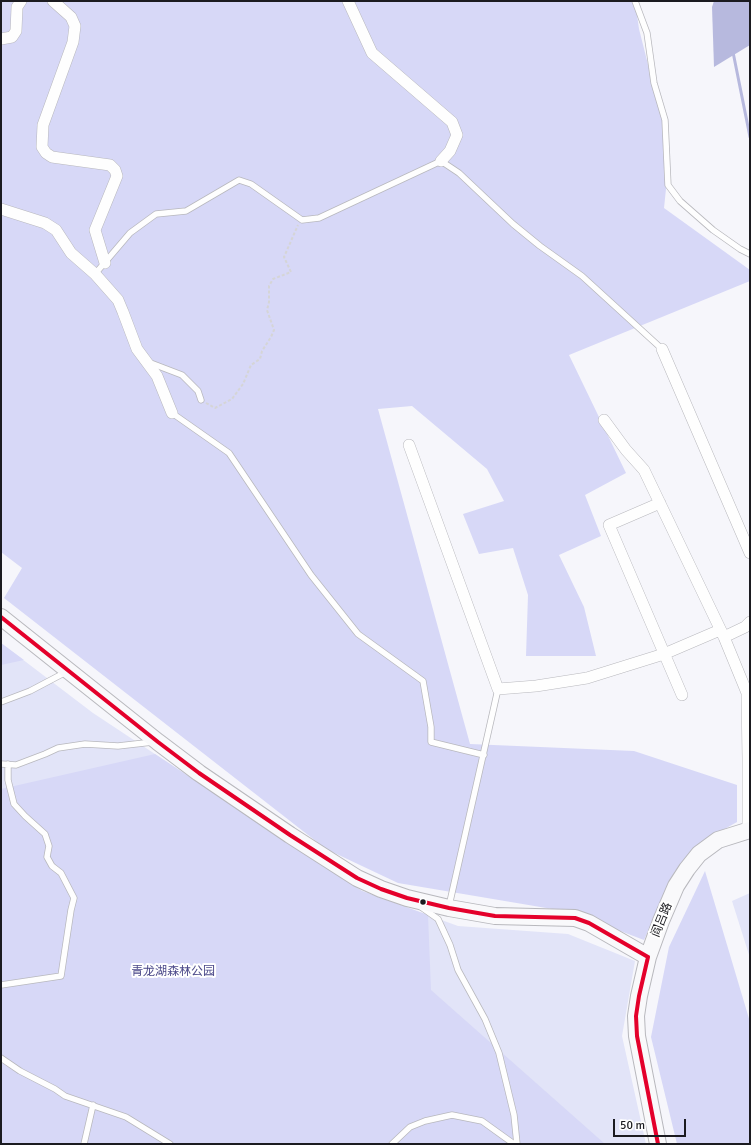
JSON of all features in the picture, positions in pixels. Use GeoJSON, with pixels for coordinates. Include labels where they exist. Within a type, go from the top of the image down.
{"type":"FeatureCollection","features":[{"type":"Feature","properties":{"kind":"main road"},"geometry":{"type":"LineString","coordinates":[[1,617],[158,742],[244,804],[357,878],[407,898],[449,908],[495,916],[575,918],[589,923],[648,957]]}},
{"type":"Feature","properties":{"kind":"main road","name":"阎吕路"},"geometry":{"type":"LineString","coordinates":[[658,1144],[636,1036],[636,1016],[639,996],[648,957],[676,886],[687,869],[699,854],[718,840],[749,830]]}},
{"type":"Feature","properties":{"kind":"street"},"geometry":{"type":"LineString","coordinates":[[1,39],[12,37],[16,31],[17,7],[21,1]]}},
{"type":"Feature","properties":{"kind":"street"},"geometry":{"type":"LineString","coordinates":[[53,1],[71,17],[75,26],[73,42],[43,125],[42,146],[46,153],[52,157],[110,165],[116,170],[118,176],[95,230],[105,263]]}},
{"type":"Feature","properties":{"kind":"street"},"geometry":{"type":"LineString","coordinates":[[352,2],[372,53],[452,122],[457,135],[450,151],[441,161]]}},
{"type":"Feature","properties":{"kind":"street"},"geometry":{"type":"LineString","coordinates":[[1,209],[45,223],[56,230],[71,253],[95,274],[118,300],[137,349],[157,376],[172,413]]}},
{"type":"Feature","properties":{"kind":"street"},"geometry":{"type":"LineString","coordinates":[[662,349],[750,553]]}},
{"type":"Feature","properties":{"kind":"street"},"geometry":{"type":"LineString","coordinates":[[604,420],[626,450],[644,470],[722,633],[747,694],[749,830]]}},
{"type":"Feature","properties":{"kind":"street"},"geometry":{"type":"LineString","coordinates":[[409,445],[498,689],[536,686],[587,678],[664,654],[722,633],[745,627],[750,622]]}},
{"type":"Feature","properties":{"kind":"street"},"geometry":{"type":"LineString","coordinates":[[660,503],[609,525],[682,696]]}},
{"type":"Feature","properties":{"kind":"lane"},"geometry":{"type":"LineString","coordinates":[[635,1],[647,33],[654,83],[665,120],[668,185],[680,201],[713,230],[740,249],[750,254]]}},
{"type":"Feature","properties":{"kind":"lane"},"geometry":{"type":"LineString","coordinates":[[95,274],[130,233],[156,214],[186,211],[239,180],[251,184],[302,220],[319,218],[441,161],[459,173],[513,224],[540,246],[582,276],[662,349]]}},
{"type":"Feature","properties":{"kind":"lane"},"geometry":{"type":"LineString","coordinates":[[146,361],[182,376],[198,391],[201,400]]}},
{"type":"Feature","properties":{"kind":"lane"},"geometry":{"type":"LineString","coordinates":[[172,413],[229,453],[311,575],[358,634],[423,681],[432,727],[431,742],[484,755]]}},
{"type":"Feature","properties":{"kind":"lane"},"geometry":{"type":"LineString","coordinates":[[1,702],[30,692],[68,670]]}},
{"type":"Feature","properties":{"kind":"lane"},"geometry":{"type":"LineString","coordinates":[[449,908],[498,689]]}},
{"type":"Feature","properties":{"kind":"lane"},"geometry":{"type":"LineString","coordinates":[[1,764],[16,765],[58,748],[85,744],[118,746],[158,742]]}},
{"type":"Feature","properties":{"kind":"lane"},"geometry":{"type":"LineString","coordinates":[[1,985],[61,976],[74,898],[61,873],[52,866],[47,857],[49,846],[45,834],[14,804],[8,780],[8,764]]}},
{"type":"Feature","properties":{"kind":"lane"},"geometry":{"type":"LineString","coordinates":[[407,898],[438,919],[450,945],[458,970],[485,1020],[499,1054],[514,1115],[518,1144]]}},
{"type":"Feature","properties":{"kind":"lane"},"geometry":{"type":"LineString","coordinates":[[1,1058],[20,1071],[55,1089],[65,1096],[126,1117],[170,1144]]}},
{"type":"Feature","properties":{"kind":"lane"},"geometry":{"type":"LineString","coordinates":[[84,1144],[92,1105]]}},
{"type":"Feature","properties":{"kind":"lane"},"geometry":{"type":"LineString","coordinates":[[392,1144],[410,1128],[425,1121],[452,1115],[482,1121],[514,1144]]}},
{"type":"Feature","properties":{"kind":"path"},"geometry":{"type":"LineString","coordinates":[[201,400],[215,408],[232,399],[243,384],[251,365],[260,359],[262,351],[272,337],[274,330],[268,310],[269,286],[274,279],[291,272],[284,257],[296,227],[302,220]]}},
{"type":"Feature","properties":{"kind":"green space"},"geometry":{"type":"Polygon","coordinates":[[[1,1],[635,1],[639,29],[670,151],[664,208],[750,270],[750,281],[569,355],[626,473],[585,495],[601,536],[559,555],[584,607],[596,656],[526,656],[528,595],[513,548],[479,554],[463,514],[504,501],[487,469],[412,406],[378,409],[470,744],[634,751],[737,785],[737,822],[705,840],[675,871],[644,940],[570,912],[398,883],[326,849],[4,598],[22,568],[1,552],[1,1]]]}},
{"type":"Feature","properties":{"kind":"green space","name":"青龙湖森林公园"},"geometry":{"type":"Polygon","coordinates":[[[1,643],[93,713],[362,891],[458,926],[568,934],[635,961],[622,1036],[646,1144],[1,1144],[1,643]]]}},
{"type":"Feature","properties":{"kind":"green space"},"geometry":{"type":"Polygon","coordinates":[[[1,643],[24,660],[1,665],[1,643]]]}},
{"type":"Feature","properties":{"kind":"green space","name":"青龙湖森林公园"},"geometry":{"type":"Polygon","coordinates":[[[155,754],[362,891],[428,915],[431,990],[605,1144],[1,1144],[1,789],[155,754]]]}},
{"type":"Feature","properties":{"kind":"green space"},"geometry":{"type":"Polygon","coordinates":[[[705,871],[750,1022],[750,1144],[677,1144],[651,1037],[669,947],[705,871]]]}},
{"type":"Feature","properties":{"kind":"green space"},"geometry":{"type":"Polygon","coordinates":[[[750,893],[750,958],[732,901],[750,893]]]}},
{"type":"Feature","properties":{"kind":"shaded area"},"geometry":{"type":"Polygon","coordinates":[[[714,1],[750,1],[750,45],[714,67],[712,7],[714,1]]]}},
{"type":"Feature","properties":{"kind":"waterway"},"geometry":{"type":"LineString","coordinates":[[733,52],[750,137]]}},
{"type":"Feature","properties":{"kind":"transit line"},"geometry":{"type":"LineString","coordinates":[[1,617],[199,773],[290,835],[357,878],[381,889],[407,898],[449,908],[495,916],[575,918],[589,923],[648,957]]}},
{"type":"Feature","properties":{"kind":"transit line"},"geometry":{"type":"LineString","coordinates":[[648,957],[636,1016],[637,1036],[658,1144]]}}]}
